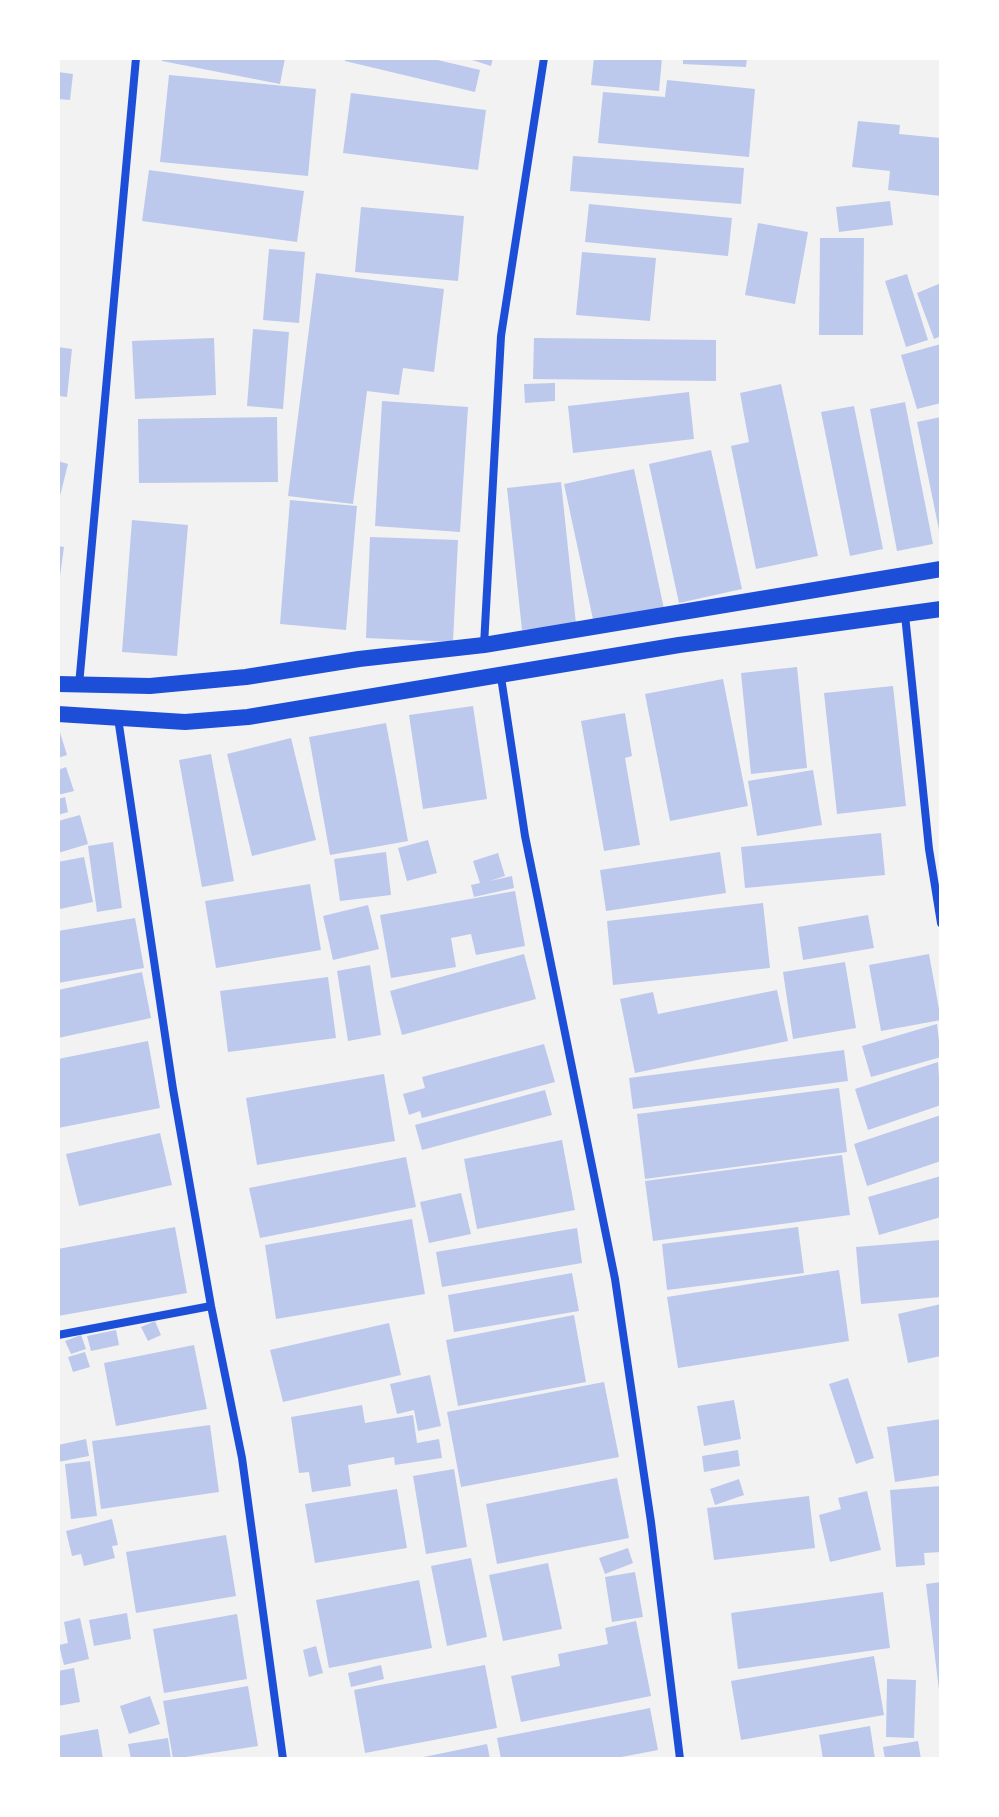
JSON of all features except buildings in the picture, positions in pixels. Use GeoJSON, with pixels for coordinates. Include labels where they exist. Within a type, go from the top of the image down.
{"type":"FeatureCollection","features":[{"type":"Feature","properties":{"kind":"main road"},"geometry":{"type":"LineString","coordinates":[[58,684],[150,686],[484,645],[941,569]]}},
{"type":"Feature","properties":{"kind":"main road"},"geometry":{"type":"LineString","coordinates":[[58,714],[185,722],[248,717],[679,645],[941,609]]}},
{"type":"Feature","properties":{"kind":"street"},"geometry":{"type":"LineString","coordinates":[[78,686],[136,58]]}},
{"type":"Feature","properties":{"kind":"street"},"geometry":{"type":"LineString","coordinates":[[484,645],[501,336],[544,58]]}},
{"type":"Feature","properties":{"kind":"street"},"geometry":{"type":"LineString","coordinates":[[905,615],[929,849],[941,923]]}},
{"type":"Feature","properties":{"kind":"street"},"geometry":{"type":"LineString","coordinates":[[501,677],[525,836],[615,1279],[651,1522],[680,1759]]}},
{"type":"Feature","properties":{"kind":"street"},"geometry":{"type":"LineString","coordinates":[[118,717],[166,1043],[211,1306],[242,1458],[283,1759]]}},
{"type":"Feature","properties":{"kind":"street"},"geometry":{"type":"LineString","coordinates":[[58,1335],[211,1306]]}}]}
